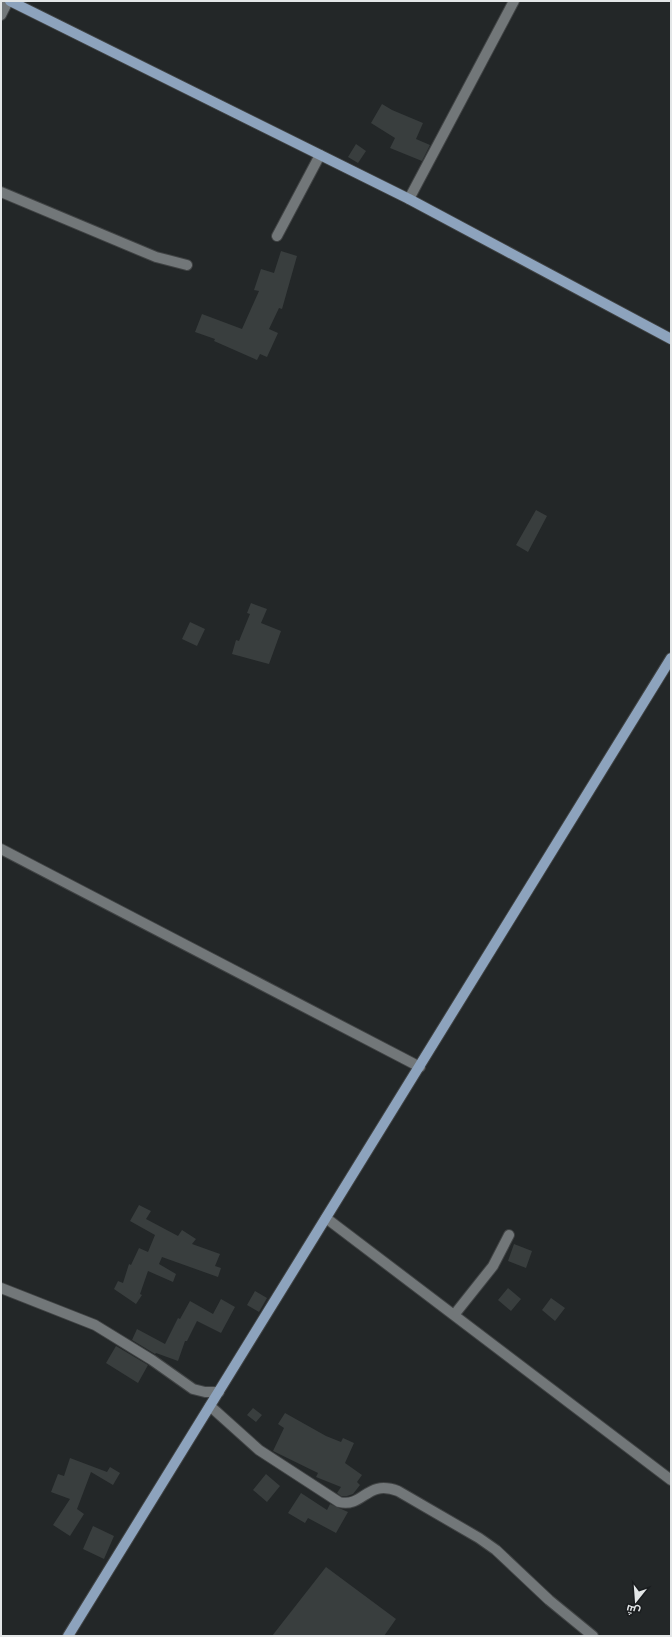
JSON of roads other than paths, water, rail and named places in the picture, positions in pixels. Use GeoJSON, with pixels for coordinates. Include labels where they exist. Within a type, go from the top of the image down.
{"type":"FeatureCollection","features":[{"type":"Feature","properties":{"kind":"main road"},"geometry":{"type":"LineString","coordinates":[[9,1],[410,199],[671,339]]}},
{"type":"Feature","properties":{"kind":"main road"},"geometry":{"type":"LineString","coordinates":[[68,1636],[671,658]]}},
{"type":"Feature","properties":{"kind":"street"},"geometry":{"type":"LineString","coordinates":[[1,15],[9,1]]}},
{"type":"Feature","properties":{"kind":"street"},"geometry":{"type":"LineString","coordinates":[[410,199],[514,1]]}},
{"type":"Feature","properties":{"kind":"street"},"geometry":{"type":"LineString","coordinates":[[277,236],[320,155]]}},
{"type":"Feature","properties":{"kind":"street"},"geometry":{"type":"LineString","coordinates":[[1,192],[156,257],[187,265]]}},
{"type":"Feature","properties":{"kind":"street"},"geometry":{"type":"LineString","coordinates":[[1,849],[420,1066]]}},
{"type":"Feature","properties":{"kind":"street"},"geometry":{"type":"LineString","coordinates":[[326,1218],[671,1480]]}},
{"type":"Feature","properties":{"kind":"street"},"geometry":{"type":"LineString","coordinates":[[454,1315],[493,1266],[508,1235]]}},
{"type":"Feature","properties":{"kind":"street"},"geometry":{"type":"LineString","coordinates":[[1,1288],[95,1325],[152,1360],[193,1389],[205,1392],[219,1392]]}},
{"type":"Feature","properties":{"kind":"street"},"geometry":{"type":"LineString","coordinates":[[210,1406],[259,1450],[339,1502],[354,1502],[373,1490],[388,1487],[398,1491],[479,1538],[496,1550],[549,1600],[593,1636]]}}]}
